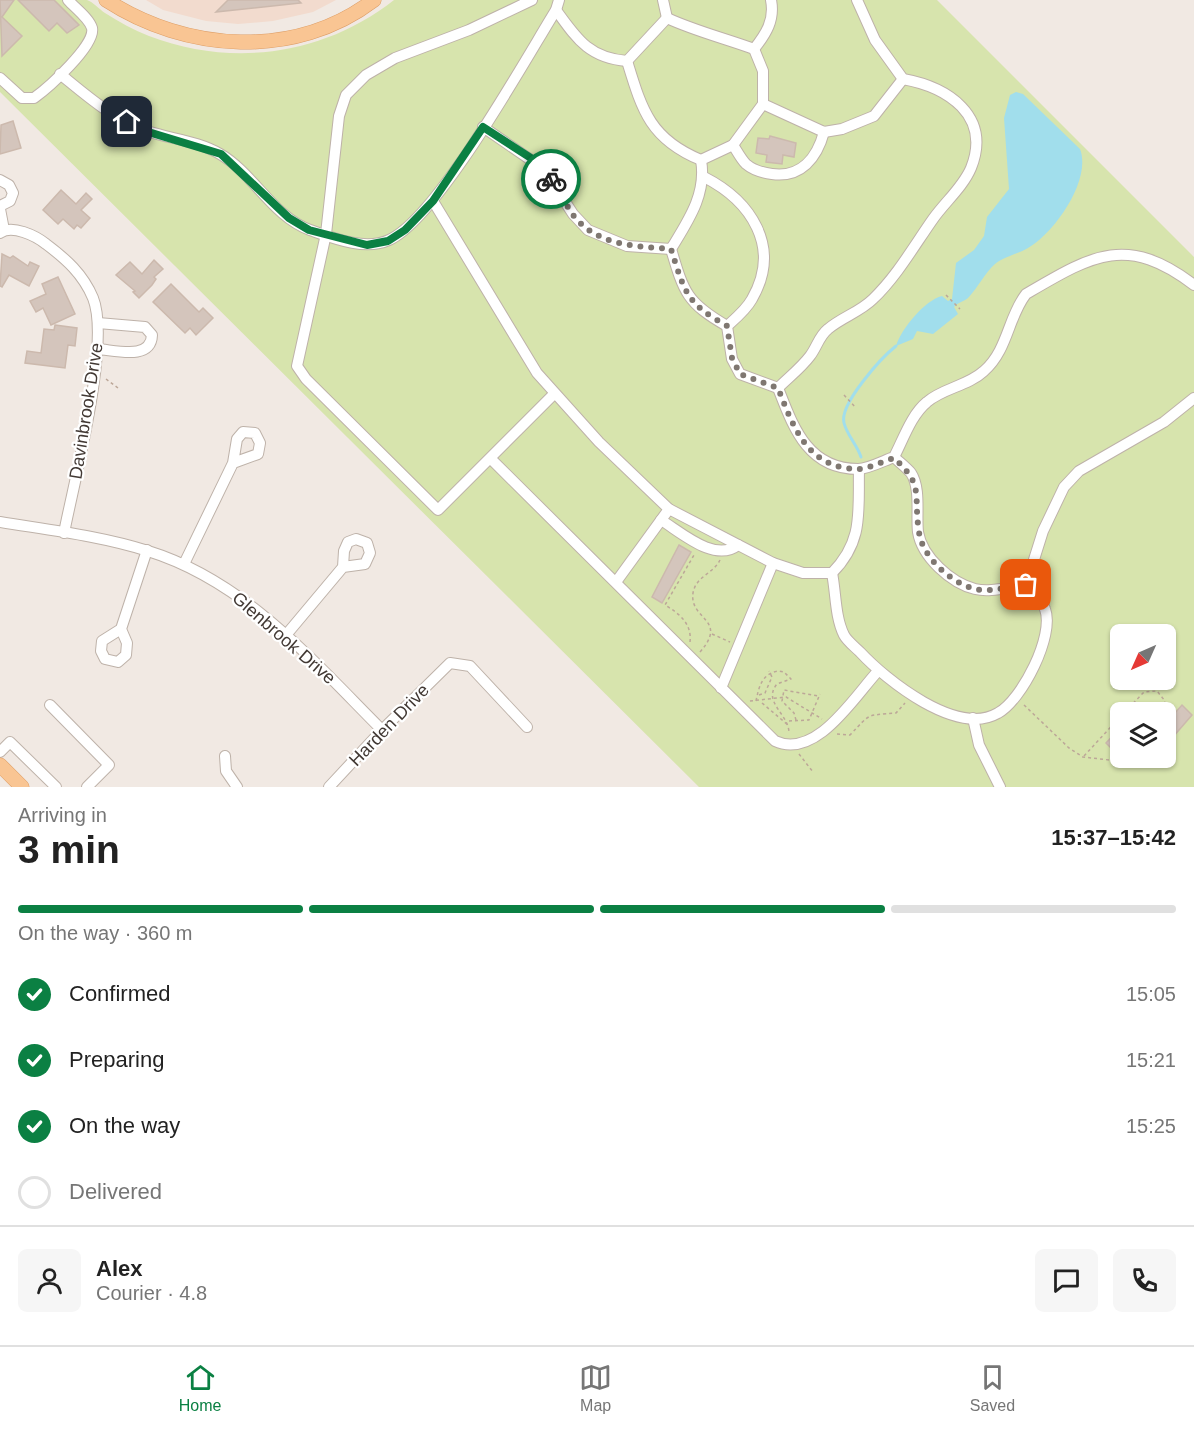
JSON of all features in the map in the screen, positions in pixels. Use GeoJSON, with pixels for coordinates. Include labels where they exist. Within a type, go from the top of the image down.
{"type":"FeatureCollection","features":[{"type":"Feature","properties":{"kind":"main road"},"geometry":{"type":"LineString","coordinates":[[106,0],[125,12],[166,31],[230,43],[259,42],[308,33],[352,15],[374,0]]}},
{"type":"Feature","properties":{"kind":"main road"},"geometry":{"type":"LineString","coordinates":[[0,765],[22,787]]}},
{"type":"Feature","properties":{"kind":"street"},"geometry":{"type":"LineString","coordinates":[[0,78],[22,98],[28,99],[41,93],[84,50],[92,37],[89,22],[68,0]]}},
{"type":"Feature","properties":{"kind":"street"},"geometry":{"type":"LineString","coordinates":[[532,0],[469,30],[395,58],[366,75],[346,95],[339,116],[326,234],[297,356],[297,366],[306,379],[438,510],[554,394]]}},
{"type":"Feature","properties":{"kind":"street"},"geometry":{"type":"LineString","coordinates":[[663,0],[667,18]]}},
{"type":"Feature","properties":{"kind":"street"},"geometry":{"type":"LineString","coordinates":[[754,49],[768,30],[773,9],[771,0]]}},
{"type":"Feature","properties":{"kind":"street"},"geometry":{"type":"LineString","coordinates":[[778,388],[812,354],[826,331],[874,298],[971,168],[975,150],[975,129],[969,116],[956,99],[940,89],[903,79],[875,40],[857,0]]}},
{"type":"Feature","properties":{"kind":"street"},"geometry":{"type":"LineString","coordinates":[[60,74],[108,112],[145,131],[221,154],[289,218],[309,230],[367,245],[388,241],[405,230],[433,201],[483,127],[558,5]]}},
{"type":"Feature","properties":{"kind":"street"},"geometry":{"type":"LineString","coordinates":[[558,5],[573,34],[590,51],[605,60],[627,61],[667,18]]}},
{"type":"Feature","properties":{"kind":"street"},"geometry":{"type":"LineString","coordinates":[[627,61],[639,99],[663,138],[678,150],[700,160],[733,145],[763,104],[763,71],[754,49],[714,33],[692,30],[667,18]]}},
{"type":"Feature","properties":{"kind":"street"},"geometry":{"type":"LineString","coordinates":[[763,104],[824,132],[862,123],[874,116],[903,79]]}},
{"type":"Feature","properties":{"kind":"street"},"geometry":{"type":"LineString","coordinates":[[483,127],[544,169],[573,214],[588,230],[627,246],[671,249]]}},
{"type":"Feature","properties":{"kind":"street"},"geometry":{"type":"LineString","coordinates":[[733,145],[747,166],[763,173],[785,176],[804,168],[819,152],[824,132]]}},
{"type":"Feature","properties":{"kind":"street"},"geometry":{"type":"LineString","coordinates":[[671,249],[695,208],[704,177],[700,160]]}},
{"type":"Feature","properties":{"kind":"street"},"geometry":{"type":"LineString","coordinates":[[704,177],[737,198],[750,213],[762,243],[764,264],[752,299],[727,326]]}},
{"type":"Feature","properties":{"kind":"street","name":"Davinbrook Drive"},"geometry":{"type":"LineString","coordinates":[[0,180],[9,185],[13,193],[10,201],[0,207],[2,231],[16,230],[40,238],[66,259],[82,278],[93,299],[98,323],[98,349],[64,533]]}},
{"type":"Feature","properties":{"kind":"street"},"geometry":{"type":"LineString","coordinates":[[433,201],[537,373],[554,394],[669,510],[773,563],[803,573],[832,573],[847,558],[856,538],[858,470]]}},
{"type":"Feature","properties":{"kind":"street"},"geometry":{"type":"LineString","coordinates":[[671,249],[691,301],[699,310],[727,326]]}},
{"type":"Feature","properties":{"kind":"street"},"geometry":{"type":"LineString","coordinates":[[727,326],[732,358],[740,374],[778,388],[795,431],[806,447],[827,462],[858,470],[894,458],[916,413],[927,401],[970,381],[990,364],[1000,351],[1020,301],[1026,294],[1081,262],[1113,254],[1155,261],[1194,285]]}},
{"type":"Feature","properties":{"kind":"street"},"geometry":{"type":"LineString","coordinates":[[98,323],[145,327],[152,335],[152,342],[147,349],[138,352],[98,349]]}},
{"type":"Feature","properties":{"kind":"street"},"geometry":{"type":"LineString","coordinates":[[1026,585],[1043,531],[1064,487],[1079,471],[1164,422],[1194,398]]}},
{"type":"Feature","properties":{"kind":"street"},"geometry":{"type":"LineString","coordinates":[[894,458],[911,474],[916,489],[919,536],[931,558],[951,578],[975,589],[995,590],[1026,585]]}},
{"type":"Feature","properties":{"kind":"street"},"geometry":{"type":"LineString","coordinates":[[491,459],[769,736],[793,746],[816,738],[878,671]]}},
{"type":"Feature","properties":{"kind":"street"},"geometry":{"type":"LineString","coordinates":[[184,564],[233,463]]}},
{"type":"Feature","properties":{"kind":"street"},"geometry":{"type":"LineString","coordinates":[[616,582],[669,510]]}},
{"type":"Feature","properties":{"kind":"street"},"geometry":{"type":"LineString","coordinates":[[661,520],[700,544],[722,552],[729,552],[738,545]]}},
{"type":"Feature","properties":{"kind":"street","name":"Glenbrook Drive"},"geometry":{"type":"LineString","coordinates":[[0,522],[147,550],[184,564],[238,595],[286,635],[382,730]]}},
{"type":"Feature","properties":{"kind":"street"},"geometry":{"type":"LineString","coordinates":[[121,629],[147,550]]}},
{"type":"Feature","properties":{"kind":"street"},"geometry":{"type":"LineString","coordinates":[[721,688],[773,563]]}},
{"type":"Feature","properties":{"kind":"street"},"geometry":{"type":"LineString","coordinates":[[286,635],[343,567]]}},
{"type":"Feature","properties":{"kind":"street"},"geometry":{"type":"LineString","coordinates":[[832,573],[838,615],[845,636],[878,671],[911,695],[936,708],[974,718],[999,713],[1014,696],[1036,663],[1047,627],[1046,611],[1041,599],[1026,585]]}},
{"type":"Feature","properties":{"kind":"street","name":"Harden Drive"},"geometry":{"type":"LineString","coordinates":[[335,785],[382,730],[450,663],[470,666],[527,727]]}},
{"type":"Feature","properties":{"kind":"street"},"geometry":{"type":"LineString","coordinates":[[50,705],[109,765],[87,787]]}},
{"type":"Feature","properties":{"kind":"street"},"geometry":{"type":"LineString","coordinates":[[974,718],[979,745],[999,787]]}},
{"type":"Feature","properties":{"kind":"street"},"geometry":{"type":"LineString","coordinates":[[0,752],[10,742],[56,787]]}},
{"type":"Feature","properties":{"kind":"street"},"geometry":{"type":"LineString","coordinates":[[225,756],[226,771],[237,787]]}},
{"type":"Feature","properties":{"kind":"path"},"geometry":{"type":"LineString","coordinates":[[946,295],[960,309]]}},
{"type":"Feature","properties":{"kind":"path"},"geometry":{"type":"LineString","coordinates":[[110,382],[118,388]]}},
{"type":"Feature","properties":{"kind":"path"},"geometry":{"type":"LineString","coordinates":[[844,395],[856,408]]}},
{"type":"Feature","properties":{"kind":"path"},"geometry":{"type":"LineString","coordinates":[[684,650],[691,641],[688,626],[679,614],[665,605],[700,544]]}},
{"type":"Feature","properties":{"kind":"path"},"geometry":{"type":"LineString","coordinates":[[693,659],[711,634],[708,621],[694,603],[693,591],[700,579],[716,567],[722,552]]}},
{"type":"Feature","properties":{"kind":"path"},"geometry":{"type":"LineString","coordinates":[[711,634],[739,645]]}},
{"type":"Feature","properties":{"kind":"path"},"geometry":{"type":"LineString","coordinates":[[756,701],[762,682],[770,672],[781,671],[791,679],[777,684],[772,691],[772,700],[788,722],[793,746],[801,760],[813,772]]}},
{"type":"Feature","properties":{"kind":"path"},"geometry":{"type":"LineString","coordinates":[[758,695],[765,693],[772,677],[770,672]]}},
{"type":"Feature","properties":{"kind":"path"},"geometry":{"type":"LineString","coordinates":[[781,698],[784,690],[788,688],[800,695],[819,695],[813,714],[807,721],[788,722]]}},
{"type":"Feature","properties":{"kind":"path"},"geometry":{"type":"LineString","coordinates":[[1134,702],[1144,692],[1157,692],[1165,702]]}},
{"type":"Feature","properties":{"kind":"path"},"geometry":{"type":"LineString","coordinates":[[833,730],[842,736],[850,735],[860,722],[872,714],[900,711],[911,695]]}},
{"type":"Feature","properties":{"kind":"path"},"geometry":{"type":"LineString","coordinates":[[1014,696],[1069,748],[1083,757],[1110,760]]}},
{"type":"Feature","properties":{"kind":"path"},"geometry":{"type":"LineString","coordinates":[[781,698],[794,713],[796,720]]}},
{"type":"Feature","properties":{"kind":"path"},"geometry":{"type":"LineString","coordinates":[[741,708],[751,701],[792,699],[805,711],[825,722]]}},
{"type":"Feature","properties":{"kind":"path"},"geometry":{"type":"LineString","coordinates":[[761,702],[784,724],[789,725]]}},
{"type":"Feature","properties":{"kind":"path"},"geometry":{"type":"LineString","coordinates":[[1083,757],[1110,728]]}},
{"type":"Feature","properties":{"kind":"shaded area"},"geometry":{"type":"Polygon","coordinates":[[[146,0],[336,0],[313,12],[273,21],[238,24],[206,21],[163,10],[146,0]]]}},
{"type":"Feature","properties":{"kind":"green space"},"geometry":{"type":"Polygon","coordinates":[[[0,0],[87,0],[116,20],[149,36],[181,46],[213,52],[245,53],[277,51],[308,44],[367,19],[394,0],[937,0],[1194,257],[1194,787],[699,787],[0,92],[0,0]]]}},
{"type":"Feature","properties":{"kind":"water"},"geometry":{"type":"Polygon","coordinates":[[[1016,92],[1023,94],[1080,149],[1081,175],[1076,190],[1049,231],[1028,248],[995,264],[969,297],[954,307],[958,314],[933,334],[917,331],[913,339],[896,346],[908,324],[928,303],[942,296],[948,301],[952,299],[956,263],[974,250],[984,236],[987,217],[1009,189],[1004,118],[1010,95],[1016,92]]]}},
{"type":"Feature","properties":{"kind":"building"},"geometry":{"type":"Polygon","coordinates":[[[0,0],[14,0],[2,17],[22,36],[2,56],[0,0]]]}},
{"type":"Feature","properties":{"kind":"building"},"geometry":{"type":"Polygon","coordinates":[[[18,0],[54,0],[79,25],[67,33],[57,23],[49,31],[18,0]]]}},
{"type":"Feature","properties":{"kind":"building"},"geometry":{"type":"Polygon","coordinates":[[[228,0],[298,0],[301,3],[216,12],[228,0]]]}},
{"type":"Feature","properties":{"kind":"building"},"geometry":{"type":"Polygon","coordinates":[[[13,121],[21,148],[0,154],[1,125],[13,121]]]}},
{"type":"Feature","properties":{"kind":"building"},"geometry":{"type":"Polygon","coordinates":[[[770,136],[796,143],[794,157],[783,155],[782,164],[766,162],[767,155],[756,153],[758,138],[769,139],[770,136]]]}},
{"type":"Feature","properties":{"kind":"building"},"geometry":{"type":"Polygon","coordinates":[[[61,190],[76,204],[86,193],[92,199],[81,210],[90,218],[81,228],[77,225],[74,229],[63,219],[58,224],[43,210],[61,190]]]}},
{"type":"Feature","properties":{"kind":"building"},"geometry":{"type":"Polygon","coordinates":[[[2,254],[10,258],[13,256],[28,266],[30,262],[39,266],[29,286],[9,275],[2,287],[0,286],[2,254]]]}},
{"type":"Feature","properties":{"kind":"building"},"geometry":{"type":"Polygon","coordinates":[[[154,260],[163,269],[154,277],[156,279],[152,285],[139,298],[133,292],[135,291],[116,275],[130,262],[142,274],[154,260]]]}},
{"type":"Feature","properties":{"kind":"building"},"geometry":{"type":"Polygon","coordinates":[[[58,277],[75,314],[51,325],[43,308],[36,312],[30,301],[46,294],[42,284],[58,277]]]}},
{"type":"Feature","properties":{"kind":"building"},"geometry":{"type":"Polygon","coordinates":[[[171,284],[199,312],[203,308],[213,318],[196,335],[190,328],[185,333],[153,302],[171,284]]]}},
{"type":"Feature","properties":{"kind":"building"},"geometry":{"type":"Polygon","coordinates":[[[55,325],[77,328],[75,346],[68,345],[65,368],[25,363],[27,351],[41,353],[44,329],[54,330],[55,325]]]}},
{"type":"Feature","properties":{"kind":"building"},"geometry":{"type":"Polygon","coordinates":[[[679,545],[691,552],[662,603],[652,597],[679,545]]]}},
{"type":"Feature","properties":{"kind":"building"},"geometry":{"type":"Polygon","coordinates":[[[1182,705],[1192,715],[1176,733],[1176,712],[1182,705]]]}},
{"type":"Feature","properties":{"kind":"waterway"},"geometry":{"type":"LineString","coordinates":[[861,457],[845,427],[844,415],[848,404],[863,382],[896,346]]}},
{"type":"Feature","properties":{"kind":"way so far"},"geometry":{"type":"LineString","coordinates":[[551,179],[573,214],[588,230],[627,246],[671,249],[679,275],[691,301],[699,310],[727,326],[732,358],[740,374],[778,388],[795,431],[806,447],[827,462],[858,470],[894,458],[911,474],[916,489],[919,536],[931,558],[951,578],[975,589],[995,590],[1026,585]]}},
{"type":"Feature","properties":{"kind":"route"},"geometry":{"type":"LineString","coordinates":[[127,122],[145,131],[195,144],[221,154],[289,218],[309,230],[367,245],[388,241],[405,230],[433,201],[483,127],[534,160],[551,179]]}}]}
